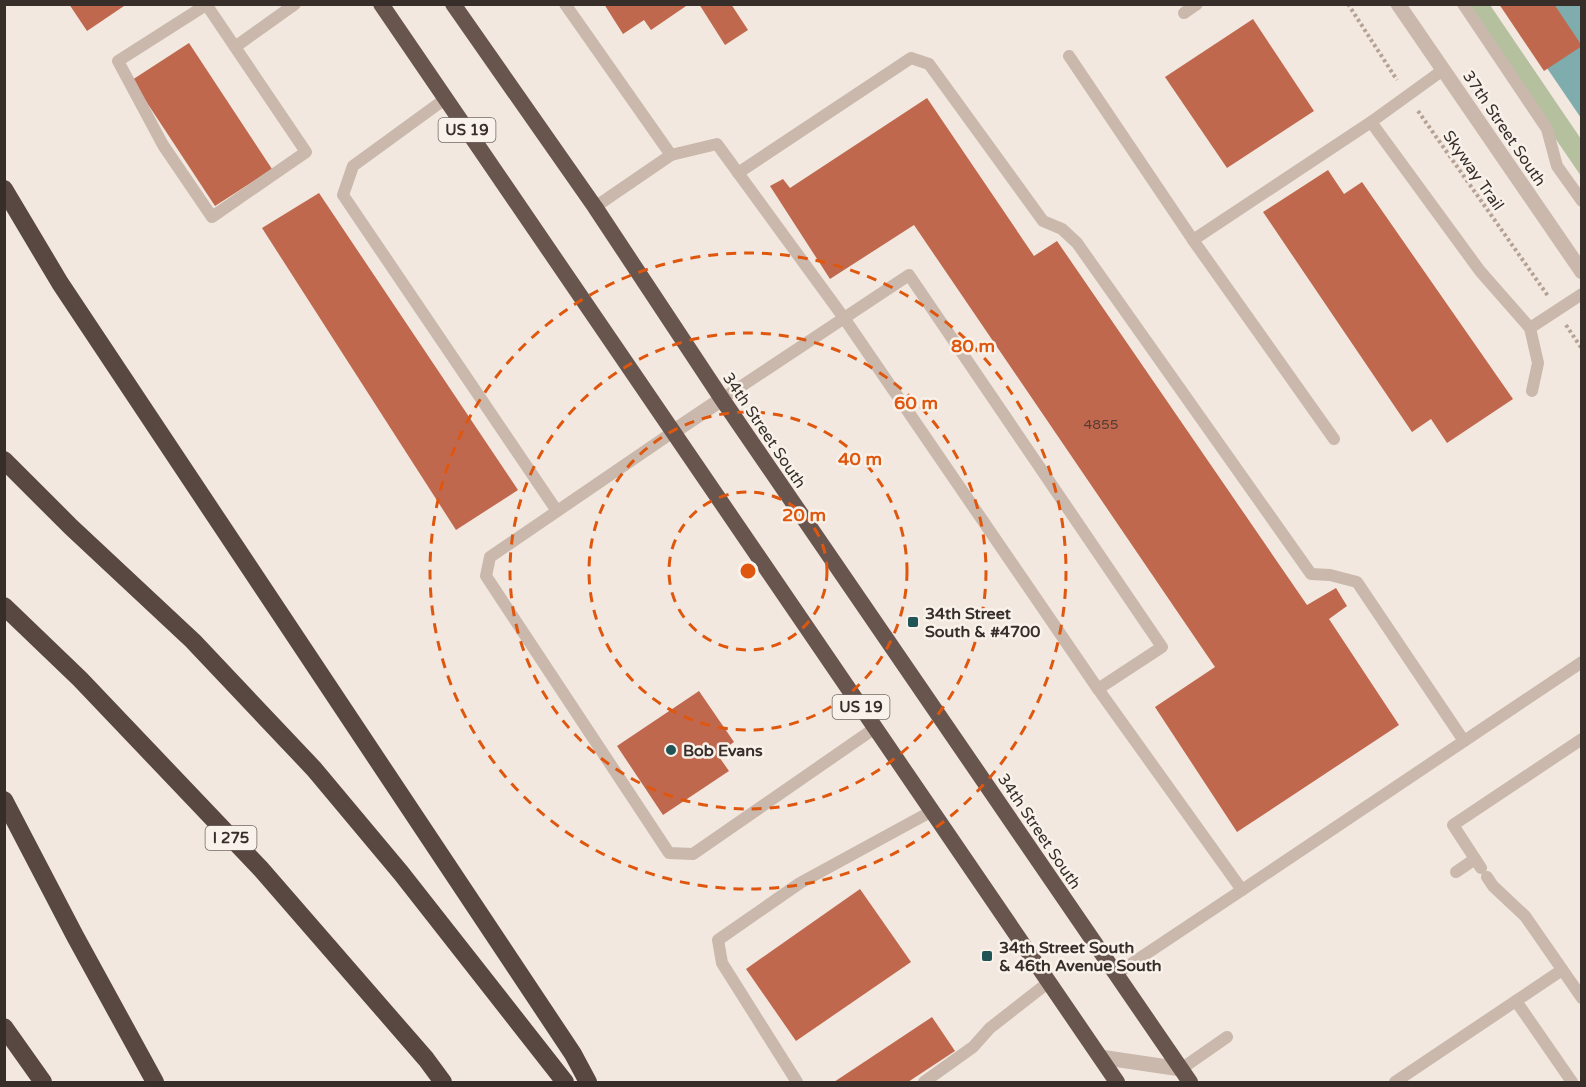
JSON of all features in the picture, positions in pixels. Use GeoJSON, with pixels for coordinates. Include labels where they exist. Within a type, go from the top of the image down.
{"type":"FeatureCollection","features":[{"type":"Feature","properties":{"kind":"highway","name":"US 19"},"geometry":{"type":"LineString","coordinates":[[381,4],[1118,1083]]}},
{"type":"Feature","properties":{"kind":"highway","name":"34th Street South"},"geometry":{"type":"LineString","coordinates":[[453,4],[595,207],[722,399],[1186,1076]]}},
{"type":"Feature","properties":{"kind":"highway"},"geometry":{"type":"LineString","coordinates":[[4,189],[67,293],[566,1044],[588,1083]]}},
{"type":"Feature","properties":{"kind":"highway"},"geometry":{"type":"LineString","coordinates":[[4,460],[71,527],[193,641],[314,769],[401,873],[565,1083]]}},
{"type":"Feature","properties":{"kind":"highway","name":"I 275"},"geometry":{"type":"LineString","coordinates":[[4,606],[80,679],[260,868],[426,1059],[443,1083]]}},
{"type":"Feature","properties":{"kind":"highway"},"geometry":{"type":"LineString","coordinates":[[4,800],[155,1083]]}},
{"type":"Feature","properties":{"kind":"highway"},"geometry":{"type":"LineString","coordinates":[[4,1027],[44,1083]]}},
{"type":"Feature","properties":{"kind":"street","name":"37th Street South"},"geometry":{"type":"LineString","coordinates":[[1398,4],[1581,272]]}},
{"type":"Feature","properties":{"kind":"street"},"geometry":{"type":"LineString","coordinates":[[673,432],[722,399]]}},
{"type":"Feature","properties":{"kind":"street"},"geometry":{"type":"LineString","coordinates":[[1100,1057],[1186,1076]]}},
{"type":"Feature","properties":{"kind":"lane"},"geometry":{"type":"LineString","coordinates":[[235,47],[295,4]]}},
{"type":"Feature","properties":{"kind":"lane"},"geometry":{"type":"LineString","coordinates":[[565,4],[671,155]]}},
{"type":"Feature","properties":{"kind":"lane"},"geometry":{"type":"LineString","coordinates":[[1184,13],[1197,4]]}},
{"type":"Feature","properties":{"kind":"lane"},"geometry":{"type":"LineString","coordinates":[[1463,4],[1547,129],[1557,166],[1581,201]]}},
{"type":"Feature","properties":{"kind":"lane"},"geometry":{"type":"LineString","coordinates":[[206,5],[235,47],[306,152],[212,218],[163,145],[118,61],[206,5]]}},
{"type":"Feature","properties":{"kind":"lane"},"geometry":{"type":"LineString","coordinates":[[1069,56],[1192,240],[1334,440]]}},
{"type":"Feature","properties":{"kind":"lane"},"geometry":{"type":"LineString","coordinates":[[738,173],[911,58],[929,64],[1043,222],[1062,229],[1077,243],[1311,574],[1330,575],[1357,582],[1464,741]]}},
{"type":"Feature","properties":{"kind":"lane"},"geometry":{"type":"LineString","coordinates":[[1192,240],[1371,122],[1443,70]]}},
{"type":"Feature","properties":{"kind":"lane"},"geometry":{"type":"LineString","coordinates":[[446,99],[353,165],[343,195],[557,511]]}},
{"type":"Feature","properties":{"kind":"lane"},"geometry":{"type":"LineString","coordinates":[[1371,122],[1480,271],[1530,328],[1538,363],[1532,391]]}},
{"type":"Feature","properties":{"kind":"lane"},"geometry":{"type":"LineString","coordinates":[[595,207],[671,155],[717,144],[844,318],[1098,689],[1242,890]]}},
{"type":"Feature","properties":{"kind":"lane"},"geometry":{"type":"LineString","coordinates":[[722,399],[909,275],[1162,647],[1098,689]]}},
{"type":"Feature","properties":{"kind":"lane"},"geometry":{"type":"LineString","coordinates":[[1530,328],[1581,294]]}},
{"type":"Feature","properties":{"kind":"lane"},"geometry":{"type":"LineString","coordinates":[[673,432],[490,557],[486,576],[669,853],[693,854],[875,728]]}},
{"type":"Feature","properties":{"kind":"lane"},"geometry":{"type":"LineString","coordinates":[[1116,974],[1581,662]]}},
{"type":"Feature","properties":{"kind":"lane"},"geometry":{"type":"LineString","coordinates":[[1581,739],[1453,825],[1493,886],[1525,916],[1581,998]]}},
{"type":"Feature","properties":{"kind":"lane"},"geometry":{"type":"LineString","coordinates":[[797,1083],[722,963],[718,940],[800,883],[932,811]]}},
{"type":"Feature","properties":{"kind":"lane"},"geometry":{"type":"LineString","coordinates":[[1456,872],[1481,868]]}},
{"type":"Feature","properties":{"kind":"lane"},"geometry":{"type":"LineString","coordinates":[[1395,1083],[1562,970]]}},
{"type":"Feature","properties":{"kind":"lane"},"geometry":{"type":"LineString","coordinates":[[924,1083],[973,1047],[990,1028],[1049,982]]}},
{"type":"Feature","properties":{"kind":"lane"},"geometry":{"type":"LineString","coordinates":[[1516,1001],[1572,1083]]}},
{"type":"Feature","properties":{"kind":"lane"},"geometry":{"type":"LineString","coordinates":[[1186,1076],[1227,1037]]}},
{"type":"Feature","properties":{"kind":"path","name":"Skyway Trail"},"geometry":{"type":"LineString","coordinates":[[1348,4],[1408,96],[1557,310],[1581,349]]}},
{"type":"Feature","properties":{"kind":"green space"},"geometry":{"type":"Polygon","coordinates":[[[1464,5],[1490,5],[1581,139],[1581,176],[1464,5]]]}},
{"type":"Feature","properties":{"kind":"water"},"geometry":{"type":"Polygon","coordinates":[[[1504,5],[1581,5],[1581,118],[1504,5]]]}},
{"type":"Feature","properties":{"kind":"building"},"geometry":{"type":"Polygon","coordinates":[[[69,4],[127,4],[87,31],[69,4]]]}},
{"type":"Feature","properties":{"kind":"building"},"geometry":{"type":"Polygon","coordinates":[[[604,4],[689,4],[651,30],[644,20],[623,34],[604,4]]]}},
{"type":"Feature","properties":{"kind":"building"},"geometry":{"type":"Polygon","coordinates":[[[699,4],[731,4],[748,30],[725,45],[699,4]]]}},
{"type":"Feature","properties":{"kind":"building"},"geometry":{"type":"Polygon","coordinates":[[[1499,4],[1554,4],[1582,46],[1544,71],[1499,4]]]}},
{"type":"Feature","properties":{"kind":"building"},"geometry":{"type":"Polygon","coordinates":[[[1253,19],[1314,111],[1227,168],[1165,77],[1253,19]]]}},
{"type":"Feature","properties":{"kind":"building"},"geometry":{"type":"Polygon","coordinates":[[[189,43],[272,169],[215,206],[132,80],[189,43]]]}},
{"type":"Feature","properties":{"kind":"building"},"geometry":{"type":"Polygon","coordinates":[[[927,98],[1034,256],[1057,241],[1307,605],[1336,588],[1347,606],[1329,619],[1399,725],[1237,832],[1155,707],[1215,667],[914,225],[830,279],[770,186],[783,179],[790,188],[927,98]]]}},
{"type":"Feature","properties":{"kind":"building"},"geometry":{"type":"Polygon","coordinates":[[[1328,170],[1344,194],[1362,182],[1513,399],[1447,443],[1431,419],[1412,432],[1263,212],[1328,170]]]}},
{"type":"Feature","properties":{"kind":"building"},"geometry":{"type":"Polygon","coordinates":[[[319,193],[518,490],[456,530],[262,228],[319,193]]]}},
{"type":"Feature","properties":{"kind":"building","name":"Bob Evans"},"geometry":{"type":"Polygon","coordinates":[[[699,691],[734,742],[717,754],[729,771],[663,815],[617,746],[699,691]]]}},
{"type":"Feature","properties":{"kind":"building"},"geometry":{"type":"Polygon","coordinates":[[[860,889],[911,962],[796,1041],[746,969],[860,889]]]}},
{"type":"Feature","properties":{"kind":"building"},"geometry":{"type":"Polygon","coordinates":[[[932,1017],[955,1051],[908,1082],[834,1082],[932,1017]]]}},
{"type":"Feature","properties":{"kind":"place","name":"34th Street South & #4700"},"geometry":{"type":"Point","coordinates":[913,622]}},
{"type":"Feature","properties":{"kind":"place","name":"Bob Evans"},"geometry":{"type":"Point","coordinates":[671,750]}},
{"type":"Feature","properties":{"kind":"place","name":"34th Street South & 46th Avenue South"},"geometry":{"type":"Point","coordinates":[987,956]}}]}
